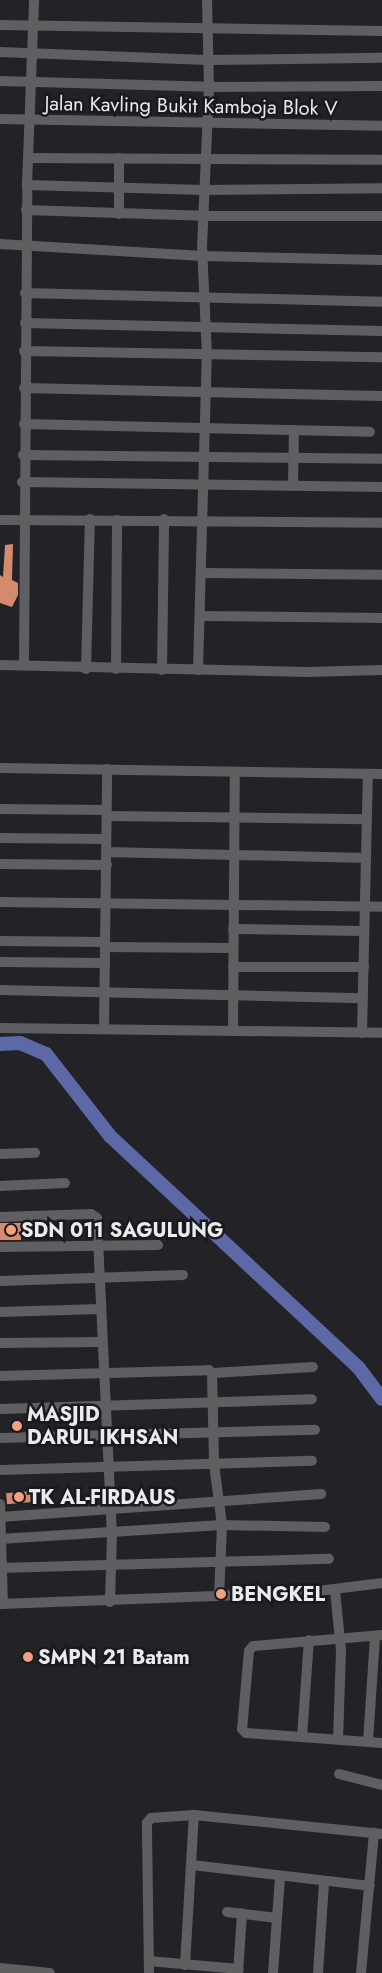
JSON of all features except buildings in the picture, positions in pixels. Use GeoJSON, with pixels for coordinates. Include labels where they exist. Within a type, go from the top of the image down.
{"type":"FeatureCollection","features":[{"type":"Feature","properties":{"kind":"street"},"geometry":{"type":"LineString","coordinates":[[24,665],[25,518],[22,455],[24,424],[26,185],[34,0]]}},
{"type":"Feature","properties":{"kind":"street"},"geometry":{"type":"LineString","coordinates":[[198,670],[203,573],[207,356],[203,256],[209,86],[207,0]]}},
{"type":"Feature","properties":{"kind":"street"},"geometry":{"type":"LineString","coordinates":[[0,25],[382,31]]}},
{"type":"Feature","properties":{"kind":"street"},"geometry":{"type":"LineString","coordinates":[[0,52],[207,60],[382,58]]}},
{"type":"Feature","properties":{"kind":"street"},"geometry":{"type":"LineString","coordinates":[[0,81],[209,86],[382,86]]}},
{"type":"Feature","properties":{"kind":"street","name":"Jalan Kavling Bukit Kamboja Blok V"},"geometry":{"type":"LineString","coordinates":[[0,118],[28,121],[382,126]]}},
{"type":"Feature","properties":{"kind":"street"},"geometry":{"type":"LineString","coordinates":[[28,158],[382,160]]}},
{"type":"Feature","properties":{"kind":"street"},"geometry":{"type":"LineString","coordinates":[[119,158],[119,214]]}},
{"type":"Feature","properties":{"kind":"street"},"geometry":{"type":"LineString","coordinates":[[26,185],[204,190],[382,188]]}},
{"type":"Feature","properties":{"kind":"street"},"geometry":{"type":"LineString","coordinates":[[26,210],[204,216],[382,216]]}},
{"type":"Feature","properties":{"kind":"street"},"geometry":{"type":"LineString","coordinates":[[0,244],[203,256],[382,260]]}},
{"type":"Feature","properties":{"kind":"street"},"geometry":{"type":"LineString","coordinates":[[25,293],[205,300],[382,302]]}},
{"type":"Feature","properties":{"kind":"street"},"geometry":{"type":"LineString","coordinates":[[25,323],[382,331]]}},
{"type":"Feature","properties":{"kind":"street"},"geometry":{"type":"LineString","coordinates":[[24,351],[207,356],[382,357]]}},
{"type":"Feature","properties":{"kind":"street"},"geometry":{"type":"LineString","coordinates":[[24,388],[382,396]]}},
{"type":"Feature","properties":{"kind":"street"},"geometry":{"type":"LineString","coordinates":[[24,424],[205,430],[370,432]]}},
{"type":"Feature","properties":{"kind":"street"},"geometry":{"type":"LineString","coordinates":[[293,486],[292,457],[294,431]]}},
{"type":"Feature","properties":{"kind":"street"},"geometry":{"type":"LineString","coordinates":[[22,455],[382,459]]}},
{"type":"Feature","properties":{"kind":"street"},"geometry":{"type":"LineString","coordinates":[[22,482],[382,486]]}},
{"type":"Feature","properties":{"kind":"street"},"geometry":{"type":"LineString","coordinates":[[0,520],[25,518],[203,519],[382,523]]}},
{"type":"Feature","properties":{"kind":"street"},"geometry":{"type":"LineString","coordinates":[[86,669],[90,519]]}},
{"type":"Feature","properties":{"kind":"street"},"geometry":{"type":"LineString","coordinates":[[162,670],[164,519]]}},
{"type":"Feature","properties":{"kind":"street"},"geometry":{"type":"LineString","coordinates":[[116,669],[117,520]]}},
{"type":"Feature","properties":{"kind":"street"},"geometry":{"type":"LineString","coordinates":[[203,573],[382,575]]}},
{"type":"Feature","properties":{"kind":"street"},"geometry":{"type":"LineString","coordinates":[[201,616],[382,618]]}},
{"type":"Feature","properties":{"kind":"street"},"geometry":{"type":"LineString","coordinates":[[0,665],[162,670],[382,670]]}},
{"type":"Feature","properties":{"kind":"street"},"geometry":{"type":"LineString","coordinates":[[0,768],[382,774]]}},
{"type":"Feature","properties":{"kind":"street"},"geometry":{"type":"LineString","coordinates":[[104,1029],[107,769]]}},
{"type":"Feature","properties":{"kind":"street"},"geometry":{"type":"LineString","coordinates":[[233,1031],[235,772]]}},
{"type":"Feature","properties":{"kind":"street"},"geometry":{"type":"LineString","coordinates":[[362,1033],[368,774]]}},
{"type":"Feature","properties":{"kind":"street"},"geometry":{"type":"LineString","coordinates":[[0,809],[234,818],[367,820]]}},
{"type":"Feature","properties":{"kind":"street"},"geometry":{"type":"LineString","coordinates":[[0,838],[106,839]]}},
{"type":"Feature","properties":{"kind":"street"},"geometry":{"type":"LineString","coordinates":[[106,852],[366,858]]}},
{"type":"Feature","properties":{"kind":"street"},"geometry":{"type":"LineString","coordinates":[[0,864],[106,865]]}},
{"type":"Feature","properties":{"kind":"street"},"geometry":{"type":"LineString","coordinates":[[0,902],[382,907]]}},
{"type":"Feature","properties":{"kind":"street"},"geometry":{"type":"LineString","coordinates":[[233,929],[364,930]]}},
{"type":"Feature","properties":{"kind":"street"},"geometry":{"type":"LineString","coordinates":[[0,941],[233,948]]}},
{"type":"Feature","properties":{"kind":"street"},"geometry":{"type":"LineString","coordinates":[[0,962],[105,963]]}},
{"type":"Feature","properties":{"kind":"street"},"geometry":{"type":"LineString","coordinates":[[233,967],[364,968]]}},
{"type":"Feature","properties":{"kind":"street"},"geometry":{"type":"LineString","coordinates":[[0,990],[233,997],[363,998]]}},
{"type":"Feature","properties":{"kind":"street"},"geometry":{"type":"LineString","coordinates":[[0,1028],[382,1033]]}},
{"type":"Feature","properties":{"kind":"street"},"geometry":{"type":"LineString","coordinates":[[0,1154],[35,1153]]}},
{"type":"Feature","properties":{"kind":"street"},"geometry":{"type":"LineString","coordinates":[[0,1186],[65,1183]]}},
{"type":"Feature","properties":{"kind":"street"},"geometry":{"type":"LineString","coordinates":[[0,1216],[91,1214],[97,1221],[102,1371],[112,1534],[109,1563],[110,1602]]}},
{"type":"Feature","properties":{"kind":"street"},"geometry":{"type":"LineString","coordinates":[[0,1247],[158,1245]]}},
{"type":"Feature","properties":{"kind":"street"},"geometry":{"type":"LineString","coordinates":[[0,1281],[183,1275]]}},
{"type":"Feature","properties":{"kind":"street"},"geometry":{"type":"LineString","coordinates":[[0,1312],[100,1309]]}},
{"type":"Feature","properties":{"kind":"street"},"geometry":{"type":"LineString","coordinates":[[0,1343],[101,1342]]}},
{"type":"Feature","properties":{"kind":"street"},"geometry":{"type":"LineString","coordinates":[[0,1376],[102,1371],[209,1370],[212,1373],[313,1367]]}},
{"type":"Feature","properties":{"kind":"street"},"geometry":{"type":"LineString","coordinates":[[212,1373],[214,1464],[222,1525],[220,1596]]}},
{"type":"Feature","properties":{"kind":"street"},"geometry":{"type":"LineString","coordinates":[[0,1409],[312,1399]]}},
{"type":"Feature","properties":{"kind":"street"},"geometry":{"type":"LineString","coordinates":[[0,1438],[214,1435],[315,1430]]}},
{"type":"Feature","properties":{"kind":"street"},"geometry":{"type":"LineString","coordinates":[[0,1470],[108,1469],[312,1461]]}},
{"type":"Feature","properties":{"kind":"street"},"geometry":{"type":"LineString","coordinates":[[0,1517],[111,1512],[321,1494]]}},
{"type":"Feature","properties":{"kind":"street"},"geometry":{"type":"LineString","coordinates":[[0,1504],[2,1604],[110,1602],[335,1590],[382,1583]]}},
{"type":"Feature","properties":{"kind":"street"},"geometry":{"type":"LineString","coordinates":[[1,1539],[112,1534],[222,1525],[325,1527]]}},
{"type":"Feature","properties":{"kind":"street"},"geometry":{"type":"LineString","coordinates":[[1,1568],[109,1563],[329,1558]]}},
{"type":"Feature","properties":{"kind":"street"},"geometry":{"type":"LineString","coordinates":[[335,1590],[340,1637],[338,1739]]}},
{"type":"Feature","properties":{"kind":"street"},"geometry":{"type":"LineString","coordinates":[[368,1742],[379,1651],[379,1636],[340,1637],[250,1648],[242,1730],[246,1733],[338,1739],[368,1742],[382,1743]]}},
{"type":"Feature","properties":{"kind":"street"},"geometry":{"type":"LineString","coordinates":[[302,1737],[308,1640]]}},
{"type":"Feature","properties":{"kind":"street"},"geometry":{"type":"LineString","coordinates":[[339,1774],[382,1785]]}},
{"type":"Feature","properties":{"kind":"street"},"geometry":{"type":"LineString","coordinates":[[185,1965],[194,1815]]}},
{"type":"Feature","properties":{"kind":"street"},"geometry":{"type":"LineString","coordinates":[[149,1973],[147,1823],[154,1816],[194,1815],[378,1833],[370,1886],[361,1973]]}},
{"type":"Feature","properties":{"kind":"street"},"geometry":{"type":"LineString","coordinates":[[192,1865],[280,1878],[370,1886]]}},
{"type":"Feature","properties":{"kind":"street"},"geometry":{"type":"LineString","coordinates":[[273,1973],[280,1878]]}},
{"type":"Feature","properties":{"kind":"street"},"geometry":{"type":"LineString","coordinates":[[318,1973],[324,1882]]}},
{"type":"Feature","properties":{"kind":"street"},"geometry":{"type":"LineString","coordinates":[[227,1912],[277,1918]]}},
{"type":"Feature","properties":{"kind":"street"},"geometry":{"type":"LineString","coordinates":[[149,1961],[238,1971],[242,1913]]}},
{"type":"Feature","properties":{"kind":"street"},"geometry":{"type":"LineString","coordinates":[[0,1968],[50,1973]]}},
{"type":"Feature","properties":{"kind":"waterway"},"geometry":{"type":"LineString","coordinates":[[0,1044],[20,1043],[46,1054],[110,1136],[358,1367],[382,1399]]}},
{"type":"Feature","properties":{"kind":"place","name":"SDN 011 SAGULUNG"},"geometry":{"type":"Point","coordinates":[11,1230]}},
{"type":"Feature","properties":{"kind":"place","name":"MASJID DARUL IKHSAN"},"geometry":{"type":"Point","coordinates":[17,1426]}},
{"type":"Feature","properties":{"kind":"place","name":"TK AL-FIRDAUS"},"geometry":{"type":"Point","coordinates":[19,1497]}},
{"type":"Feature","properties":{"kind":"place","name":"BENGKEL"},"geometry":{"type":"Point","coordinates":[221,1594]}},
{"type":"Feature","properties":{"kind":"place","name":"SMPN 21 Batam"},"geometry":{"type":"Point","coordinates":[28,1657]}}]}
